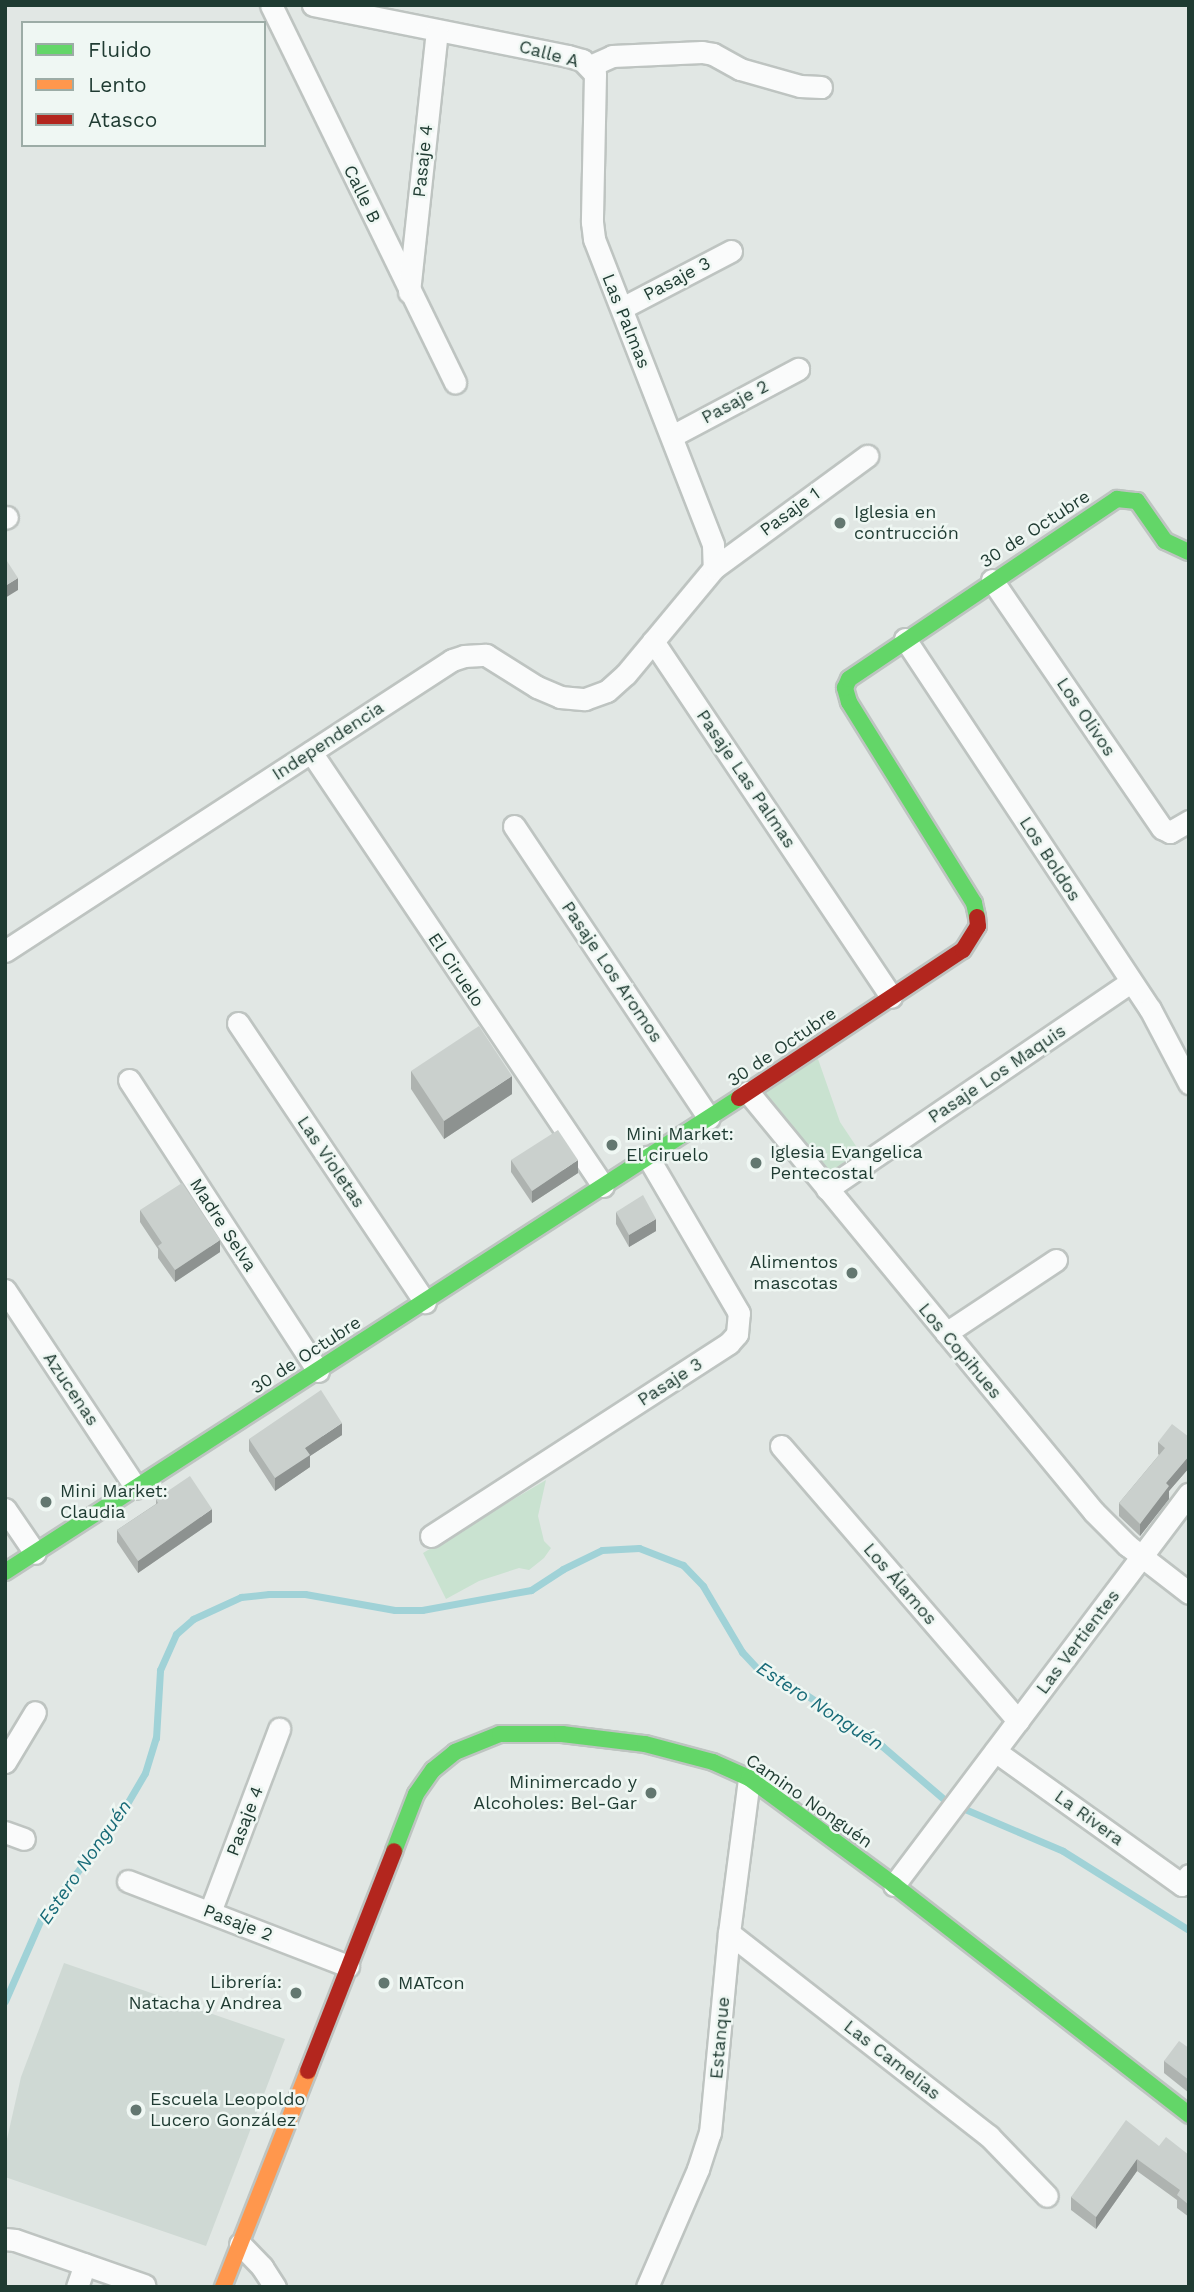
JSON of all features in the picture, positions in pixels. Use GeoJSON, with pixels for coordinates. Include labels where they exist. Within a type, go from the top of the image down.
{"type":"FeatureCollection","features":[{"type":"Feature","properties":{"kind":"street","name":"Calle B"},"geometry":{"type":"LineString","coordinates":[[271,5],[455,382]]}},
{"type":"Feature","properties":{"kind":"street","name":"Calle A"},"geometry":{"type":"LineString","coordinates":[[313,5],[568,56],[590,66],[612,56],[702,52],[713,54],[749,71],[800,86],[821,87]]}},
{"type":"Feature","properties":{"kind":"street","name":"Pasaje 4"},"geometry":{"type":"LineString","coordinates":[[409,292],[437,30]]}},
{"type":"Feature","properties":{"kind":"street","name":"Las Palmas"},"geometry":{"type":"LineString","coordinates":[[590,66],[597,83],[592,222],[598,257],[622,308],[713,545],[714,568]]}},
{"type":"Feature","properties":{"kind":"street","name":"Pasaje 3"},"geometry":{"type":"LineString","coordinates":[[622,308],[731,251]]}},
{"type":"Feature","properties":{"kind":"street","name":"Pasaje 2"},"geometry":{"type":"LineString","coordinates":[[671,436],[798,369]]}},
{"type":"Feature","properties":{"kind":"street","name":"Pasaje 1"},"geometry":{"type":"LineString","coordinates":[[714,568],[867,456]]}},
{"type":"Feature","properties":{"kind":"street","name":"30 de Octubre"},"geometry":{"type":"LineString","coordinates":[[5,1572],[748,1093],[963,950],[975,935],[978,918],[974,903],[845,696],[847,684],[853,676],[905,639],[1111,502],[1124,498],[1142,504],[1171,546],[1189,552]]}},
{"type":"Feature","properties":{"kind":"street"},"geometry":{"type":"LineString","coordinates":[[653,641],[714,568]]}},
{"type":"Feature","properties":{"kind":"street","name":"Los Olivos"},"geometry":{"type":"LineString","coordinates":[[992,580],[1162,828],[1170,832],[1189,821]]}},
{"type":"Feature","properties":{"kind":"street","name":"Los Boldos"},"geometry":{"type":"LineString","coordinates":[[905,639],[1166,1035],[1189,1083]]}},
{"type":"Feature","properties":{"kind":"street","name":"Independencia"},"geometry":{"type":"LineString","coordinates":[[5,951],[452,660],[464,656],[495,658],[550,694],[585,699],[616,684],[653,641]]}},
{"type":"Feature","properties":{"kind":"street","name":"Pasaje Las Palmas"},"geometry":{"type":"LineString","coordinates":[[653,641],[891,998]]}},
{"type":"Feature","properties":{"kind":"street","name":"El Ciruelo"},"geometry":{"type":"LineString","coordinates":[[311,752],[603,1186]]}},
{"type":"Feature","properties":{"kind":"street","name":"Pasaje Los Aromos"},"geometry":{"type":"LineString","coordinates":[[514,826],[709,1118]]}},
{"type":"Feature","properties":{"kind":"street","name":"Pasaje Los Maquis"},"geometry":{"type":"LineString","coordinates":[[827,1189],[1131,982]]}},
{"type":"Feature","properties":{"kind":"street","name":"Las Violetas"},"geometry":{"type":"LineString","coordinates":[[238,1023],[425,1301]]}},
{"type":"Feature","properties":{"kind":"street","name":"Madre Selva"},"geometry":{"type":"LineString","coordinates":[[129,1080],[318,1371]]}},
{"type":"Feature","properties":{"kind":"street","name":"Los Copihues"},"geometry":{"type":"LineString","coordinates":[[748,1093],[1094,1512],[1142,1557],[1189,1592]]}},
{"type":"Feature","properties":{"kind":"street","name":"Pasaje 3"},"geometry":{"type":"LineString","coordinates":[[431,1536],[729,1343],[737,1334],[738,1313],[648,1157]]}},
{"type":"Feature","properties":{"kind":"street"},"geometry":{"type":"LineString","coordinates":[[946,1333],[1056,1260]]}},
{"type":"Feature","properties":{"kind":"street","name":"Azucenas"},"geometry":{"type":"LineString","coordinates":[[5,1290],[136,1488]]}},
{"type":"Feature","properties":{"kind":"street","name":"Los Álamos"},"geometry":{"type":"LineString","coordinates":[[781,1447],[1018,1721]]}},
{"type":"Feature","properties":{"kind":"street","name":"Las Vertientes"},"geometry":{"type":"LineString","coordinates":[[894,1885],[1189,1494]]}},
{"type":"Feature","properties":{"kind":"street"},"geometry":{"type":"LineString","coordinates":[[5,1509],[35,1553]]}},
{"type":"Feature","properties":{"kind":"street"},"geometry":{"type":"LineString","coordinates":[[5,1762],[35,1712]]}},
{"type":"Feature","properties":{"kind":"street","name":"Pasaje 4"},"geometry":{"type":"LineString","coordinates":[[210,1912],[279,1729]]}},
{"type":"Feature","properties":{"kind":"street","name":"Camino Nonguén"},"geometry":{"type":"LineString","coordinates":[[223,2287],[416,1794],[438,1765],[467,1745],[509,1734],[588,1736],[663,1748],[713,1762],[750,1778],[894,1885],[1189,2115]]}},
{"type":"Feature","properties":{"kind":"street","name":"La Rivera"},"geometry":{"type":"LineString","coordinates":[[995,1751],[1185,1880]]}},
{"type":"Feature","properties":{"kind":"street","name":"Estanque"},"geometry":{"type":"LineString","coordinates":[[647,2287],[698,2169],[710,2133],[729,1933],[750,1778]]}},
{"type":"Feature","properties":{"kind":"street","name":"Pasaje 2"},"geometry":{"type":"LineString","coordinates":[[128,1881],[348,1966]]}},
{"type":"Feature","properties":{"kind":"street","name":"Las Camelias"},"geometry":{"type":"LineString","coordinates":[[729,1933],[989,2136],[1047,2196]]}},
{"type":"Feature","properties":{"kind":"street"},"geometry":{"type":"LineString","coordinates":[[5,2239],[15,2239],[145,2285]]}},
{"type":"Feature","properties":{"kind":"street"},"geometry":{"type":"LineString","coordinates":[[240,2244],[262,2267],[275,2287]]}},
{"type":"Feature","properties":{"kind":"street"},"geometry":{"type":"LineString","coordinates":[[77,2287],[85,2264]]}},
{"type":"Feature","properties":{"kind":"shaded area","name":"Escuela Leopoldo Lucero González"},"geometry":{"type":"Polygon","coordinates":[[[64,1963],[285,2039],[206,2246],[5,2177],[5,2148],[21,2077],[64,1963]]]}},
{"type":"Feature","properties":{"kind":"green space"},"geometry":{"type":"Polygon","coordinates":[[[818,1059],[840,1122],[860,1152],[827,1182],[753,1094],[818,1059]]]}},
{"type":"Feature","properties":{"kind":"green space"},"geometry":{"type":"Polygon","coordinates":[[[546,1480],[538,1516],[544,1541],[551,1548],[544,1558],[529,1570],[519,1568],[479,1581],[446,1599],[423,1553],[546,1480]]]}},
{"type":"Feature","properties":{"kind":"building"},"geometry":{"type":"Polygon","coordinates":[[[5,558],[18,578],[5,586],[5,558]]]}},
{"type":"Feature","properties":{"kind":"building"},"geometry":{"type":"Polygon","coordinates":[[[479,1026],[512,1076],[444,1121],[411,1071],[479,1026]]]}},
{"type":"Feature","properties":{"kind":"building"},"geometry":{"type":"Polygon","coordinates":[[[558,1130],[578,1160],[532,1191],[511,1160],[558,1130]]]}},
{"type":"Feature","properties":{"kind":"building"},"geometry":{"type":"Polygon","coordinates":[[[182,1183],[220,1240],[175,1270],[158,1246],[162,1243],[140,1210],[182,1183]]]}},
{"type":"Feature","properties":{"kind":"building"},"geometry":{"type":"Polygon","coordinates":[[[643,1195],[656,1219],[629,1235],[616,1212],[643,1195]]]}},
{"type":"Feature","properties":{"kind":"building"},"geometry":{"type":"Polygon","coordinates":[[[321,1390],[342,1423],[305,1448],[310,1455],[275,1478],[249,1439],[321,1390]]]}},
{"type":"Feature","properties":{"kind":"building"},"geometry":{"type":"Polygon","coordinates":[[[1172,1424],[1189,1437],[1189,1456],[1166,1483],[1169,1486],[1140,1524],[1119,1503],[1165,1448],[1158,1442],[1172,1424]]]}},
{"type":"Feature","properties":{"kind":"building"},"geometry":{"type":"Polygon","coordinates":[[[190,1476],[212,1509],[138,1561],[117,1530],[158,1503],[156,1499],[190,1476]]]}},
{"type":"Feature","properties":{"kind":"building"},"geometry":{"type":"Polygon","coordinates":[[[1179,2041],[1189,2048],[1189,2080],[1164,2061],[1179,2041]]]}},
{"type":"Feature","properties":{"kind":"building"},"geometry":{"type":"Polygon","coordinates":[[[1126,2120],[1159,2146],[1166,2137],[1189,2155],[1189,2205],[1177,2195],[1180,2190],[1137,2159],[1096,2217],[1071,2197],[1126,2120]]]}},
{"type":"Feature","properties":{"kind":"waterway","name":"Estero Nonguén"},"geometry":{"type":"LineString","coordinates":[[5,2001],[41,1919],[118,1819],[145,1773],[156,1738],[160,1670],[176,1634],[193,1619],[241,1597],[269,1594],[305,1594],[395,1610],[422,1610],[531,1590],[563,1569],[602,1550],[639,1548],[683,1565],[703,1586],[742,1652],[757,1668],[802,1692],[882,1746],[946,1801],[1063,1851],[1189,1930]]}},
{"type":"Feature","properties":{"kind":"traffic: fast"},"geometry":{"type":"LineString","coordinates":[[977,917],[974,903],[849,702],[845,688],[849,679],[1117,499],[1137,501],[1165,541],[1189,552]]}},
{"type":"Feature","properties":{"kind":"traffic: fast"},"geometry":{"type":"LineString","coordinates":[[5,1572],[739,1098]]}},
{"type":"Feature","properties":{"kind":"traffic: fast"},"geometry":{"type":"LineString","coordinates":[[394,1851],[416,1794],[433,1770],[455,1752],[500,1734],[562,1734],[645,1744],[713,1762],[749,1778],[894,1885],[1189,2115]]}},
{"type":"Feature","properties":{"kind":"traffic: slow"},"geometry":{"type":"LineString","coordinates":[[223,2287],[308,2071]]}},
{"type":"Feature","properties":{"kind":"traffic: jam"},"geometry":{"type":"LineString","coordinates":[[739,1098],[963,950],[978,926],[977,917]]}},
{"type":"Feature","properties":{"kind":"traffic: jam"},"geometry":{"type":"LineString","coordinates":[[308,2071],[394,1851]]}},
{"type":"Feature","properties":{"kind":"place","name":"Iglesia en contrucción"},"geometry":{"type":"Point","coordinates":[840,523]}},
{"type":"Feature","properties":{"kind":"place","name":"Mini Market: El ciruelo"},"geometry":{"type":"Point","coordinates":[612,1145]}},
{"type":"Feature","properties":{"kind":"place","name":"Iglesia Evangelica Pentecostal"},"geometry":{"type":"Point","coordinates":[756,1163]}},
{"type":"Feature","properties":{"kind":"place","name":"Alimentos mascotas"},"geometry":{"type":"Point","coordinates":[852,1273]}},
{"type":"Feature","properties":{"kind":"place","name":"Mini Market: Claudia"},"geometry":{"type":"Point","coordinates":[46,1502]}},
{"type":"Feature","properties":{"kind":"place","name":"Minimercado y Alcoholes: Bel-Gar"},"geometry":{"type":"Point","coordinates":[651,1793]}},
{"type":"Feature","properties":{"kind":"place","name":"MATcon"},"geometry":{"type":"Point","coordinates":[384,1983]}},
{"type":"Feature","properties":{"kind":"place","name":"Librería: Natacha y Andrea"},"geometry":{"type":"Point","coordinates":[296,1993]}},
{"type":"Feature","properties":{"kind":"place","name":"Escuela Leopoldo Lucero González"},"geometry":{"type":"Point","coordinates":[136,2110]}}]}
